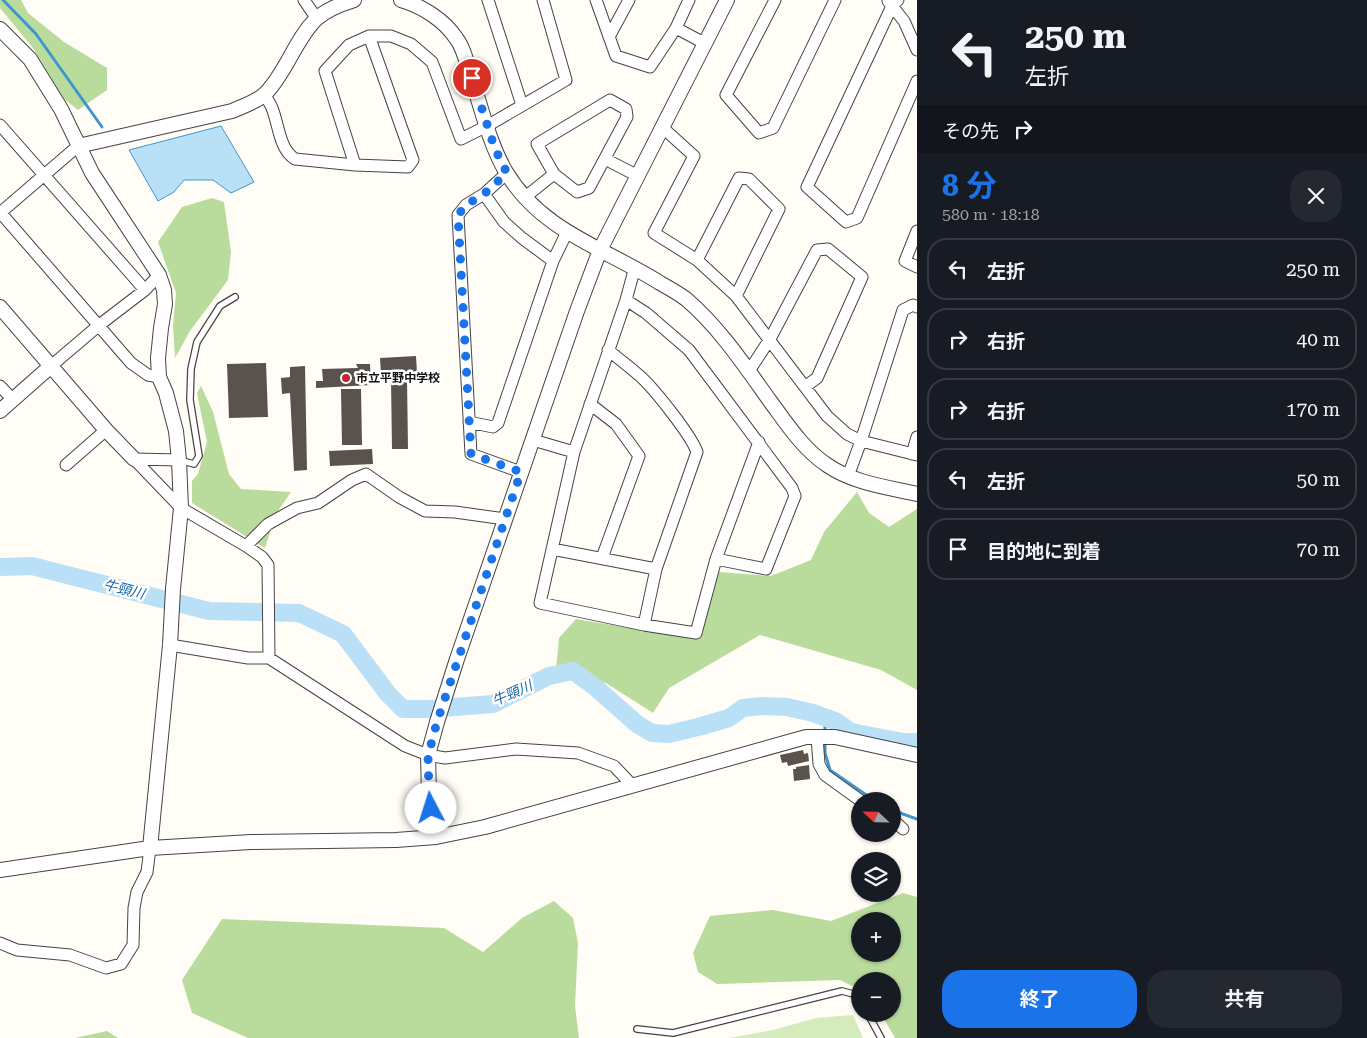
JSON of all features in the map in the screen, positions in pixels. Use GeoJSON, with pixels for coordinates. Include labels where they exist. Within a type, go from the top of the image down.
{"type":"FeatureCollection","features":[{"type":"Feature","properties":{"kind":"street"},"geometry":{"type":"LineString","coordinates":[[304,0],[317,19]]}},
{"type":"Feature","properties":{"kind":"street"},"geometry":{"type":"LineString","coordinates":[[159,377],[148,375],[131,363],[0,212],[78,146],[232,111],[248,104],[264,94],[282,74],[303,37],[317,19],[338,5],[354,0]]}},
{"type":"Feature","properties":{"kind":"street"},"geometry":{"type":"LineString","coordinates":[[401,0],[415,4],[436,17],[457,38],[495,149],[507,173],[524,198],[543,215],[567,232],[635,267],[685,298],[706,318],[749,371],[795,435],[812,454],[848,476],[917,494]]}},
{"type":"Feature","properties":{"kind":"street"},"geometry":{"type":"LineString","coordinates":[[488,0],[522,105]]}},
{"type":"Feature","properties":{"kind":"street"},"geometry":{"type":"LineString","coordinates":[[355,165],[325,72],[349,45],[369,36],[391,36],[411,44],[432,62],[461,139],[566,80],[543,0]]}},
{"type":"Feature","properties":{"kind":"street"},"geometry":{"type":"LineString","coordinates":[[596,0],[616,56],[650,67],[676,28],[689,0]]}},
{"type":"Feature","properties":{"kind":"street"},"geometry":{"type":"LineString","coordinates":[[609,37],[629,0]]}},
{"type":"Feature","properties":{"kind":"street"},"geometry":{"type":"LineString","coordinates":[[436,836],[429,794],[428,756],[437,722],[577,311],[600,250],[727,0]]}},
{"type":"Feature","properties":{"kind":"street"},"geometry":{"type":"LineString","coordinates":[[775,0],[726,95],[759,133],[773,128],[834,0]]}},
{"type":"Feature","properties":{"kind":"street"},"geometry":{"type":"LineString","coordinates":[[892,2],[904,21],[917,50]]}},
{"type":"Feature","properties":{"kind":"street"},"geometry":{"type":"LineString","coordinates":[[892,2],[807,187],[846,222],[857,218],[917,81]]}},
{"type":"Feature","properties":{"kind":"street"},"geometry":{"type":"LineString","coordinates":[[676,28],[704,43]]}},
{"type":"Feature","properties":{"kind":"street"},"geometry":{"type":"LineString","coordinates":[[0,29],[30,59],[61,109],[92,173],[159,275],[164,290],[165,304],[158,358],[159,377],[166,393],[176,431],[181,508],[150,848],[146,872],[137,892],[134,908],[133,945],[120,964],[106,968],[70,955],[17,950],[0,943]]}},
{"type":"Feature","properties":{"kind":"street"},"geometry":{"type":"LineString","coordinates":[[264,94],[272,108],[285,149],[295,159],[355,165],[408,167],[413,160],[369,36]]}},
{"type":"Feature","properties":{"kind":"street"},"geometry":{"type":"LineString","coordinates":[[610,100],[626,109],[627,117],[605,159],[590,188],[577,192],[554,174],[537,144],[610,100]]}},
{"type":"Feature","properties":{"kind":"street"},"geometry":{"type":"LineString","coordinates":[[0,126],[145,290]]}},
{"type":"Feature","properties":{"kind":"street"},"geometry":{"type":"LineString","coordinates":[[662,127],[694,156],[654,233],[697,260],[736,296],[827,416],[847,434],[861,441],[914,455],[917,437]]}},
{"type":"Feature","properties":{"kind":"street"},"geometry":{"type":"LineString","coordinates":[[605,159],[638,176]]}},
{"type":"Feature","properties":{"kind":"street"},"geometry":{"type":"LineString","coordinates":[[507,173],[484,194],[466,205],[458,215],[471,454],[521,472]]}},
{"type":"Feature","properties":{"kind":"street"},"geometry":{"type":"LineString","coordinates":[[524,198],[554,174]]}},
{"type":"Feature","properties":{"kind":"street"},"geometry":{"type":"LineString","coordinates":[[697,260],[739,178],[749,179],[779,209],[736,296]]}},
{"type":"Feature","properties":{"kind":"street"},"geometry":{"type":"LineString","coordinates":[[484,194],[504,222],[522,238],[553,260]]}},
{"type":"Feature","properties":{"kind":"street"},"geometry":{"type":"LineString","coordinates":[[917,230],[906,261],[917,267]]}},
{"type":"Feature","properties":{"kind":"street"},"geometry":{"type":"LineString","coordinates":[[469,422],[493,427],[498,423],[553,260],[567,232]]}},
{"type":"Feature","properties":{"kind":"street"},"geometry":{"type":"LineString","coordinates":[[749,371],[770,339],[817,250],[828,249],[862,276],[817,378],[806,386]]}},
{"type":"Feature","properties":{"kind":"street"},"geometry":{"type":"LineString","coordinates":[[635,267],[626,300],[574,452],[540,603],[644,625],[696,633],[716,560],[759,442]]}},
{"type":"Feature","properties":{"kind":"street"},"geometry":{"type":"LineString","coordinates":[[0,411],[98,326],[145,290],[159,275]]}},
{"type":"Feature","properties":{"kind":"street"},"geometry":{"type":"LineString","coordinates":[[626,300],[646,313],[689,350],[759,442],[792,488],[795,496],[766,570],[716,560]]}},
{"type":"Feature","properties":{"kind":"street"},"geometry":{"type":"LineString","coordinates":[[848,476],[903,310],[914,305],[917,307]]}},
{"type":"Feature","properties":{"kind":"street"},"geometry":{"type":"LineString","coordinates":[[0,307],[106,430],[181,508],[246,546],[262,557],[268,564],[268,658]]}},
{"type":"Feature","properties":{"kind":"street"},"geometry":{"type":"LineString","coordinates":[[608,350],[643,378],[679,422],[695,446],[696,452],[656,569],[644,625]]}},
{"type":"Feature","properties":{"kind":"street"},"geometry":{"type":"LineString","coordinates":[[0,386],[13,400]]}},
{"type":"Feature","properties":{"kind":"street"},"geometry":{"type":"LineString","coordinates":[[590,404],[616,424],[638,456],[602,558]]}},
{"type":"Feature","properties":{"kind":"street"},"geometry":{"type":"LineString","coordinates":[[66,465],[106,430]]}},
{"type":"Feature","properties":{"kind":"street"},"geometry":{"type":"LineString","coordinates":[[533,440],[574,452]]}},
{"type":"Feature","properties":{"kind":"street"},"geometry":{"type":"LineString","coordinates":[[134,459],[179,460]]}},
{"type":"Feature","properties":{"kind":"street"},"geometry":{"type":"LineString","coordinates":[[246,546],[268,524],[297,508],[318,503],[352,480],[366,474],[399,497],[425,511],[455,512],[505,519]]}},
{"type":"Feature","properties":{"kind":"street"},"geometry":{"type":"LineString","coordinates":[[552,549],[656,569]]}},
{"type":"Feature","properties":{"kind":"street"},"geometry":{"type":"LineString","coordinates":[[170,645],[248,658],[268,658],[405,746],[428,756],[445,758],[516,748],[578,753],[614,766],[632,786]]}},
{"type":"Feature","properties":{"kind":"street"},"geometry":{"type":"LineString","coordinates":[[0,870],[150,848],[251,842],[396,840],[436,836],[485,827],[806,737],[835,737],[917,755]]}},
{"type":"Feature","properties":{"kind":"street"},"geometry":{"type":"LineString","coordinates":[[817,737],[819,764],[824,775],[851,794]]}},
{"type":"Feature","properties":{"kind":"lane"},"geometry":{"type":"LineString","coordinates":[[179,460],[194,464],[199,456],[190,400],[191,369],[197,342],[220,306],[235,297]]}},
{"type":"Feature","properties":{"kind":"lane"},"geometry":{"type":"LineString","coordinates":[[637,1029],[674,1033],[842,991],[851,993]]}},
{"type":"Feature","properties":{"kind":"lane"},"geometry":{"type":"LineString","coordinates":[[873,1022],[882,1038]]}},
{"type":"Feature","properties":{"kind":"green space"},"geometry":{"type":"Polygon","coordinates":[[[0,0],[21,0],[28,13],[64,42],[107,68],[107,90],[78,110],[64,99],[33,48],[0,8],[0,0]]]}},
{"type":"Feature","properties":{"kind":"green space"},"geometry":{"type":"Polygon","coordinates":[[[212,198],[224,202],[231,252],[228,280],[190,331],[175,358],[173,325],[176,293],[158,242],[182,207],[212,198]]]}},
{"type":"Feature","properties":{"kind":"green space"},"geometry":{"type":"Polygon","coordinates":[[[201,386],[213,412],[229,474],[241,489],[291,492],[276,514],[265,548],[192,503],[192,481],[198,474],[207,442],[197,393],[201,386]]]}},
{"type":"Feature","properties":{"kind":"green space"},"geometry":{"type":"Polygon","coordinates":[[[857,492],[869,513],[889,527],[917,509],[917,690],[881,670],[760,635],[669,688],[653,713],[606,683],[556,670],[559,638],[576,619],[694,639],[719,572],[771,576],[811,560],[824,532],[857,492]]]}},
{"type":"Feature","properties":{"kind":"green space"},"geometry":{"type":"Polygon","coordinates":[[[903,893],[917,897],[917,1038],[895,1038],[886,1022],[901,1022],[901,972],[851,972],[851,986],[840,980],[717,984],[698,972],[693,953],[710,916],[773,910],[831,921],[851,913],[851,962],[901,962],[901,912],[854,912],[880,902],[901,902],[901,894],[903,893]]]}},
{"type":"Feature","properties":{"kind":"green space"},"geometry":{"type":"Polygon","coordinates":[[[554,901],[573,918],[578,943],[575,1006],[579,1038],[248,1038],[192,1013],[182,980],[222,919],[444,928],[483,952],[522,918],[554,901]]]}},
{"type":"Feature","properties":{"kind":"green space"},"geometry":{"type":"Polygon","coordinates":[[[851,1015],[851,1022],[856,1022],[863,1038],[729,1038],[773,1030],[816,1018],[851,1015]]]}},
{"type":"Feature","properties":{"kind":"green space"},"geometry":{"type":"Polygon","coordinates":[[[107,1031],[118,1038],[75,1038],[107,1031]]]}},
{"type":"Feature","properties":{"kind":"water"},"geometry":{"type":"Polygon","coordinates":[[[221,126],[254,182],[231,193],[213,180],[184,180],[174,192],[158,201],[129,150],[221,126]]]}},
{"type":"Feature","properties":{"kind":"building"},"geometry":{"type":"Polygon","coordinates":[[[416,356],[417,373],[381,375],[380,358],[416,356]]]}},
{"type":"Feature","properties":{"kind":"building"},"geometry":{"type":"Polygon","coordinates":[[[266,363],[268,417],[229,418],[227,364],[266,363]]]}},
{"type":"Feature","properties":{"kind":"building"},"geometry":{"type":"Polygon","coordinates":[[[356,364],[370,364],[371,385],[316,388],[316,381],[323,381],[322,369],[358,368],[356,364]]]}},
{"type":"Feature","properties":{"kind":"building"},"geometry":{"type":"Polygon","coordinates":[[[305,366],[307,470],[294,471],[290,393],[282,394],[281,378],[290,377],[290,367],[305,366]]]}},
{"type":"Feature","properties":{"kind":"building"},"geometry":{"type":"Polygon","coordinates":[[[391,379],[407,379],[408,449],[392,449],[391,379]]]}},
{"type":"Feature","properties":{"kind":"building"},"geometry":{"type":"Polygon","coordinates":[[[341,389],[361,389],[362,445],[342,445],[341,389]]]}},
{"type":"Feature","properties":{"kind":"building"},"geometry":{"type":"Polygon","coordinates":[[[372,449],[373,464],[330,466],[329,451],[372,449]]]}},
{"type":"Feature","properties":{"kind":"building"},"geometry":{"type":"Polygon","coordinates":[[[803,750],[804,754],[808,753],[809,761],[788,766],[787,762],[782,763],[780,755],[803,750]]]}},
{"type":"Feature","properties":{"kind":"building"},"geometry":{"type":"Polygon","coordinates":[[[809,765],[810,779],[794,781],[793,769],[809,765]]]}},
{"type":"Feature","properties":{"kind":"waterway"},"geometry":{"type":"LineString","coordinates":[[3,0],[36,34],[102,127]]}},
{"type":"Feature","properties":{"kind":"waterway","name":"牛頸川"},"geometry":{"type":"LineString","coordinates":[[0,567],[32,566],[209,611],[299,613],[343,634],[388,694],[403,709],[493,704],[549,676],[573,671],[595,687],[637,724],[652,733],[669,734],[702,726],[729,718],[743,708],[762,706],[787,707],[813,713],[835,721],[851,732],[903,742],[917,742]]}},
{"type":"Feature","properties":{"kind":"waterway"},"geometry":{"type":"LineString","coordinates":[[825,717],[825,732]]}},
{"type":"Feature","properties":{"kind":"waterway"},"geometry":{"type":"LineString","coordinates":[[825,741],[825,753],[830,770],[862,792]]}},
{"type":"Feature","properties":{"kind":"waterway"},"geometry":{"type":"LineString","coordinates":[[901,813],[917,819]]}},
{"type":"Feature","properties":{"kind":"place","name":"市立平野中学校"},"geometry":{"type":"Point","coordinates":[346,378]}},
{"type":"Feature","properties":{"kind":"route"},"geometry":{"type":"LineString","coordinates":[[431,808],[428,756],[437,722],[521,472],[471,454],[458,215],[466,205],[484,194],[507,173],[495,149],[472,78]]}}]}
